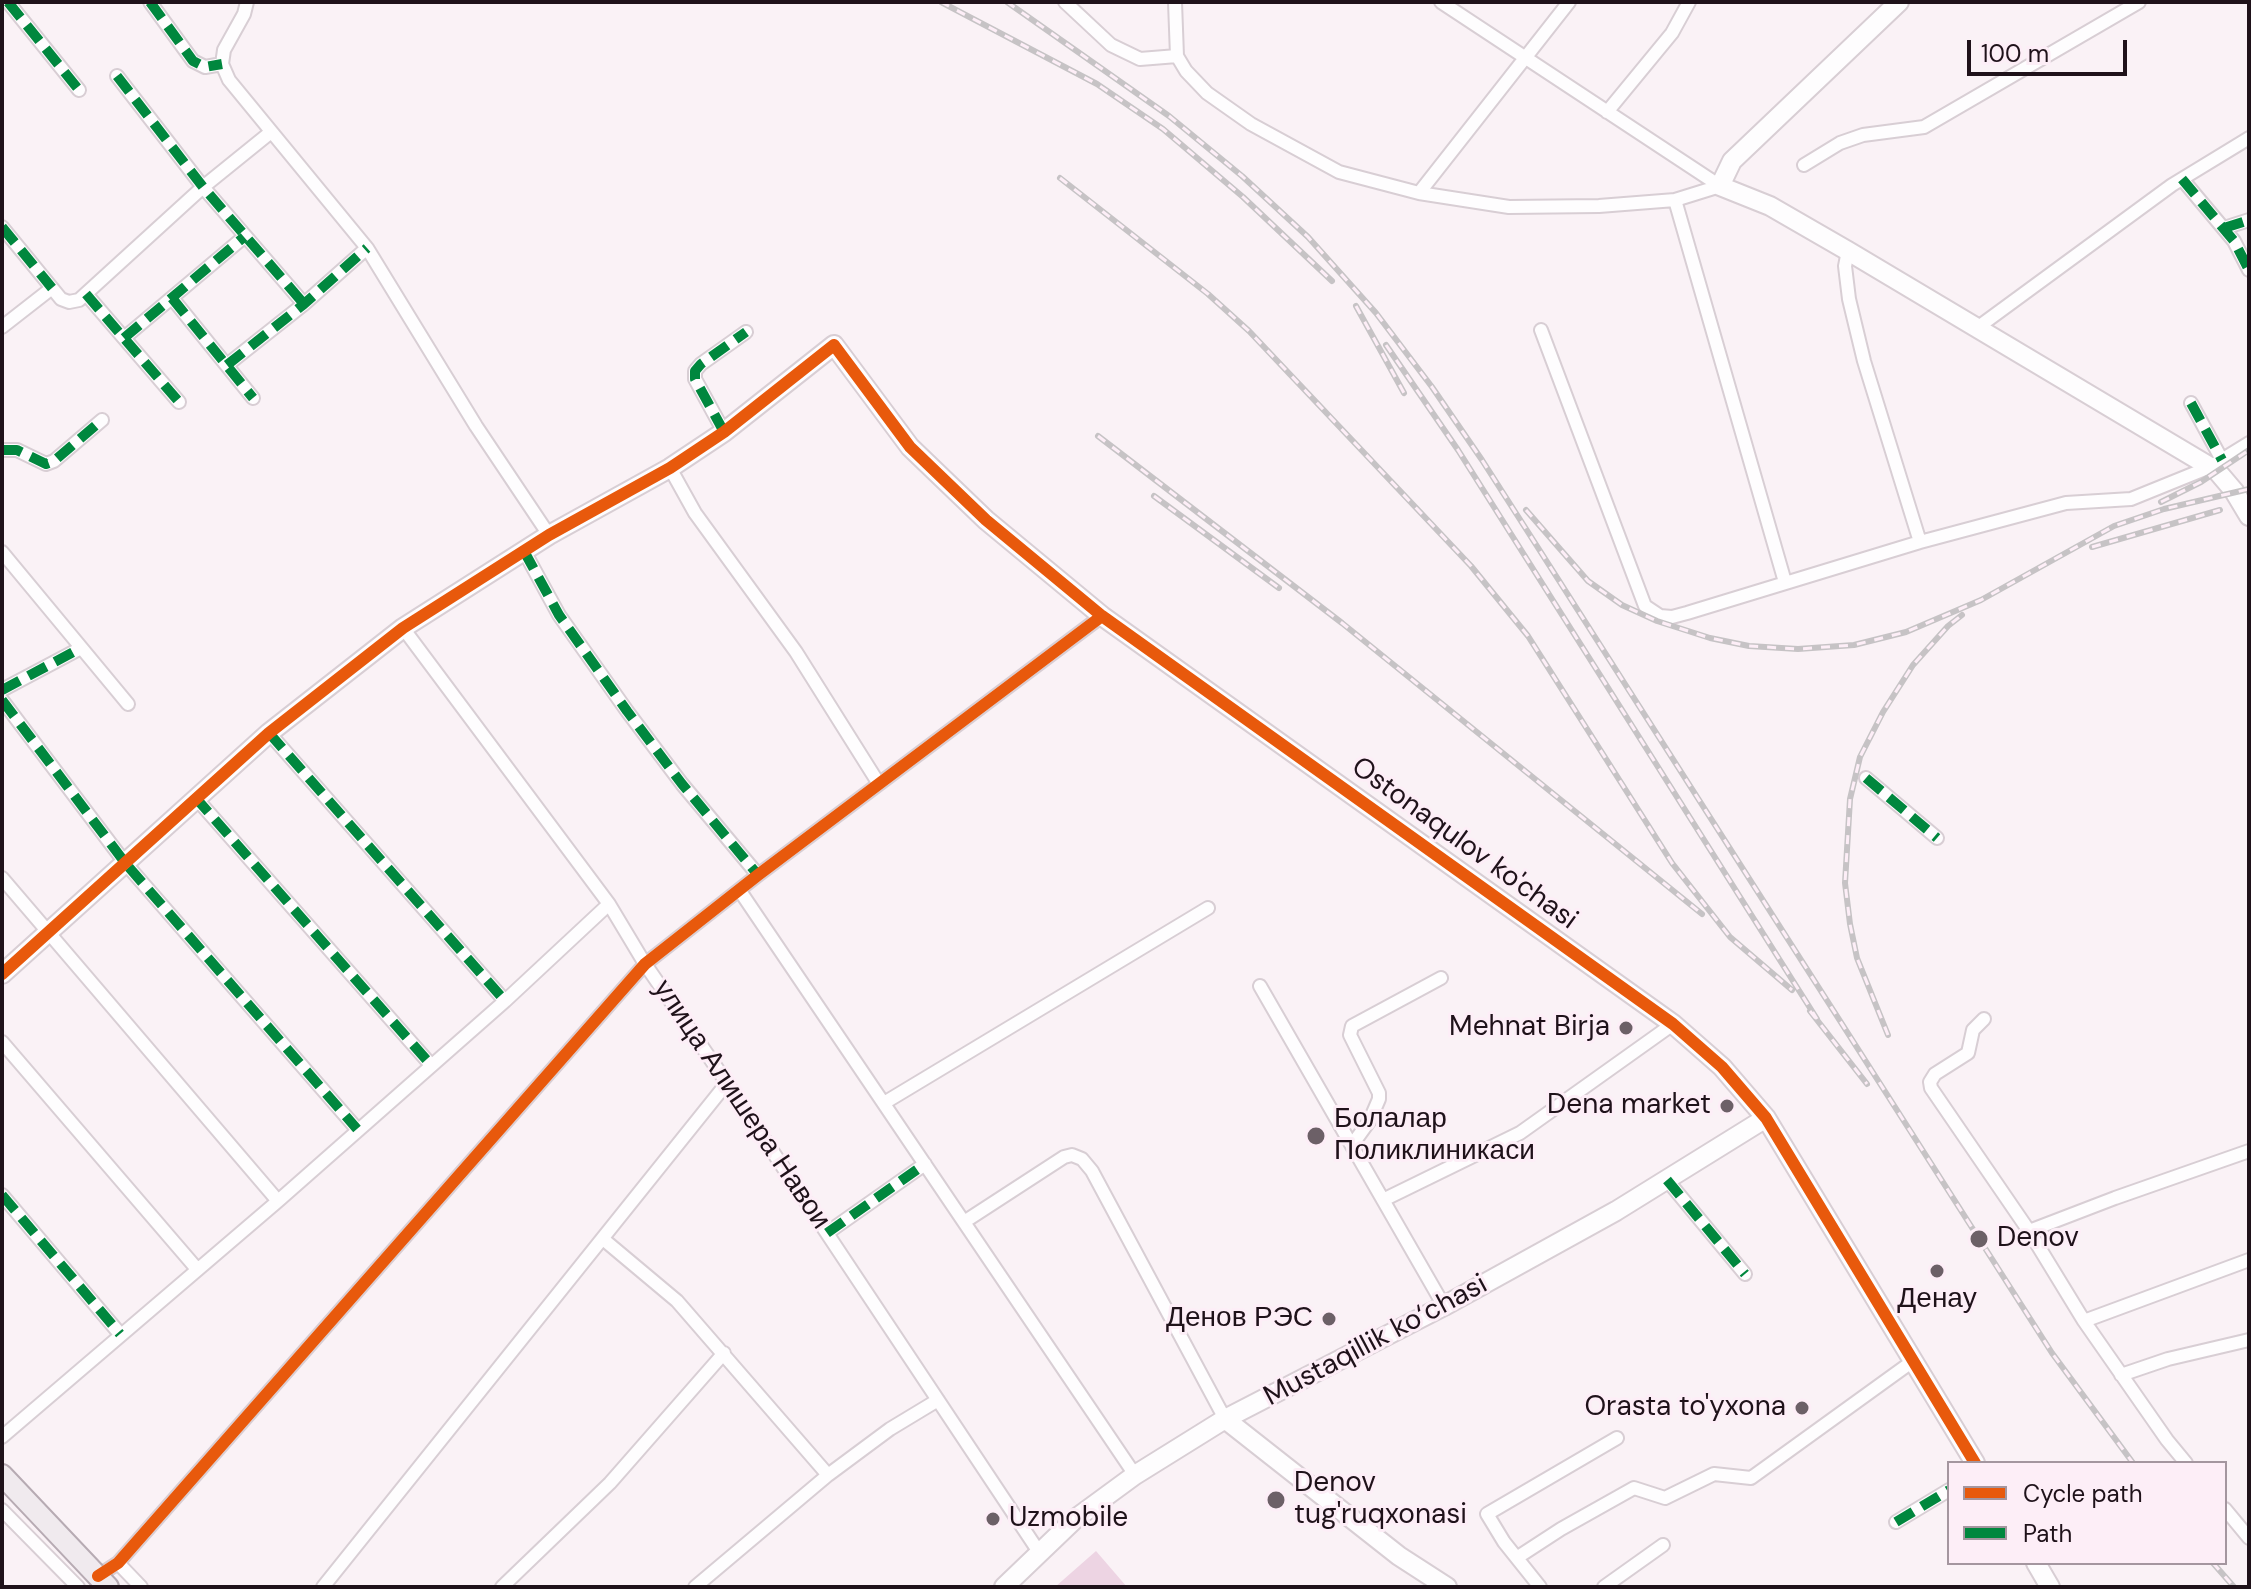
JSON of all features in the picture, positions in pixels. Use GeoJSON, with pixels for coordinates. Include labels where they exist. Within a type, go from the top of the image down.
{"type":"FeatureCollection","features":[{"type":"Feature","properties":{"kind":"main road"},"geometry":{"type":"LineString","coordinates":[[2,1475],[103,1582]]}},
{"type":"Feature","properties":{"kind":"street"},"geometry":{"type":"LineString","coordinates":[[8,2],[79,90]]}},
{"type":"Feature","properties":{"kind":"street"},"geometry":{"type":"LineString","coordinates":[[150,2],[193,61],[205,67],[222,64]]}},
{"type":"Feature","properties":{"kind":"street"},"geometry":{"type":"LineString","coordinates":[[247,2],[244,14],[224,50],[222,64],[229,80],[367,248],[476,426],[549,535]]}},
{"type":"Feature","properties":{"kind":"street"},"geometry":{"type":"LineString","coordinates":[[1065,2],[1111,45],[1140,59],[1177,56]]}},
{"type":"Feature","properties":{"kind":"street"},"geometry":{"type":"LineString","coordinates":[[1175,2],[1177,56],[1186,71],[1207,93],[1251,124],[1339,172],[1419,193],[1509,207],[1599,206],[1675,200],[1720,186],[1732,161],[1899,2]]}},
{"type":"Feature","properties":{"kind":"street"},"geometry":{"type":"LineString","coordinates":[[1441,2],[1720,186],[1770,206],[2216,464]]}},
{"type":"Feature","properties":{"kind":"street"},"geometry":{"type":"LineString","coordinates":[[1419,193],[1569,2]]}},
{"type":"Feature","properties":{"kind":"street"},"geometry":{"type":"LineString","coordinates":[[1607,112],[1672,33],[1689,2]]}},
{"type":"Feature","properties":{"kind":"street"},"geometry":{"type":"LineString","coordinates":[[1804,165],[1840,143],[1863,135],[1924,127],[2139,2]]}},
{"type":"Feature","properties":{"kind":"street"},"geometry":{"type":"LineString","coordinates":[[117,76],[244,237],[304,304]]}},
{"type":"Feature","properties":{"kind":"street"},"geometry":{"type":"LineString","coordinates":[[2,227],[61,299],[69,302],[79,300],[203,187],[271,132]]}},
{"type":"Feature","properties":{"kind":"street"},"geometry":{"type":"LineString","coordinates":[[1977,328],[2182,179],[2249,138]]}},
{"type":"Feature","properties":{"kind":"street"},"geometry":{"type":"LineString","coordinates":[[2182,179],[2224,228],[2249,270]]}},
{"type":"Feature","properties":{"kind":"street"},"geometry":{"type":"LineString","coordinates":[[1675,200],[1785,582]]}},
{"type":"Feature","properties":{"kind":"street"},"geometry":{"type":"LineString","coordinates":[[2224,228],[2249,220]]}},
{"type":"Feature","properties":{"kind":"street"},"geometry":{"type":"LineString","coordinates":[[124,338],[244,237]]}},
{"type":"Feature","properties":{"kind":"street"},"geometry":{"type":"LineString","coordinates":[[227,365],[304,304],[367,248]]}},
{"type":"Feature","properties":{"kind":"street"},"geometry":{"type":"LineString","coordinates":[[1848,251],[1846,281],[1852,315],[1920,542]]}},
{"type":"Feature","properties":{"kind":"street"},"geometry":{"type":"LineString","coordinates":[[2,327],[52,288]]}},
{"type":"Feature","properties":{"kind":"street"},"geometry":{"type":"LineString","coordinates":[[86,294],[179,402]]}},
{"type":"Feature","properties":{"kind":"street"},"geometry":{"type":"LineString","coordinates":[[172,298],[253,398]]}},
{"type":"Feature","properties":{"kind":"street"},"geometry":{"type":"LineString","coordinates":[[1541,330],[1645,606],[1660,616],[1672,617],[1920,542],[2066,503],[2131,499],[2216,464],[2249,443]]}},
{"type":"Feature","properties":{"kind":"street"},"geometry":{"type":"LineString","coordinates":[[2,974],[269,733],[403,628],[549,535],[670,468],[724,432],[695,379],[695,371],[746,332]]}},
{"type":"Feature","properties":{"kind":"street","name":"Ostonaqulov ko'chasi"},"geometry":{"type":"LineString","coordinates":[[724,432],[834,345],[910,447],[997,529],[1102,616],[1673,1024],[1722,1067],[1766,1118],[1974,1461]]}},
{"type":"Feature","properties":{"kind":"street"},"geometry":{"type":"LineString","coordinates":[[2191,403],[2217,471],[2249,516]]}},
{"type":"Feature","properties":{"kind":"street"},"geometry":{"type":"LineString","coordinates":[[2,450],[17,450],[46,464],[54,461],[102,420]]}},
{"type":"Feature","properties":{"kind":"street"},"geometry":{"type":"LineString","coordinates":[[670,468],[695,513],[796,652],[879,784]]}},
{"type":"Feature","properties":{"kind":"street"},"geometry":{"type":"LineString","coordinates":[[524,551],[559,615],[627,711],[682,784],[758,875]]}},
{"type":"Feature","properties":{"kind":"street"},"geometry":{"type":"LineString","coordinates":[[2,552],[128,704]]}},
{"type":"Feature","properties":{"kind":"street"},"geometry":{"type":"LineString","coordinates":[[103,1582],[645,964],[1102,616]]}},
{"type":"Feature","properties":{"kind":"street","name":"улица Алишера Навои"},"geometry":{"type":"LineString","coordinates":[[403,628],[609,904],[645,964],[1039,1552]]}},
{"type":"Feature","properties":{"kind":"street"},"geometry":{"type":"LineString","coordinates":[[2,690],[81,648]]}},
{"type":"Feature","properties":{"kind":"street"},"geometry":{"type":"LineString","coordinates":[[2,700],[126,864],[357,1129]]}},
{"type":"Feature","properties":{"kind":"street"},"geometry":{"type":"LineString","coordinates":[[269,733],[505,1001]]}},
{"type":"Feature","properties":{"kind":"street"},"geometry":{"type":"LineString","coordinates":[[1866,778],[1937,838]]}},
{"type":"Feature","properties":{"kind":"street"},"geometry":{"type":"LineString","coordinates":[[195,797],[431,1065]]}},
{"type":"Feature","properties":{"kind":"street"},"geometry":{"type":"LineString","coordinates":[[2,878],[278,1201]]}},
{"type":"Feature","properties":{"kind":"street"},"geometry":{"type":"LineString","coordinates":[[740,891],[1135,1475]]}},
{"type":"Feature","properties":{"kind":"street"},"geometry":{"type":"LineString","coordinates":[[2,1437],[278,1201],[505,1001],[609,904]]}},
{"type":"Feature","properties":{"kind":"street"},"geometry":{"type":"LineString","coordinates":[[884,1103],[1208,908]]}},
{"type":"Feature","properties":{"kind":"street"},"geometry":{"type":"LineString","coordinates":[[1352,1145],[1370,1120],[1379,1093],[1350,1035],[1352,1026],[1441,978]]}},
{"type":"Feature","properties":{"kind":"street"},"geometry":{"type":"LineString","coordinates":[[1260,986],[1444,1306]]}},
{"type":"Feature","properties":{"kind":"street"},"geometry":{"type":"LineString","coordinates":[[1984,1019],[1973,1030],[1968,1053],[1935,1074],[1930,1085],[2029,1231],[2084,1321],[2185,1461]]}},
{"type":"Feature","properties":{"kind":"street"},"geometry":{"type":"LineString","coordinates":[[1383,1200],[1520,1133],[1673,1024]]}},
{"type":"Feature","properties":{"kind":"street"},"geometry":{"type":"LineString","coordinates":[[2,1042],[197,1269]]}},
{"type":"Feature","properties":{"kind":"street"},"geometry":{"type":"LineString","coordinates":[[323,1587],[727,1083]]}},
{"type":"Feature","properties":{"kind":"street","name":"Mustaqillik ko‘chasi"},"geometry":{"type":"LineString","coordinates":[[1004,1587],[1075,1519],[1135,1475],[1225,1419],[1444,1306],[1616,1211],[1766,1118]]}},
{"type":"Feature","properties":{"kind":"street"},"geometry":{"type":"LineString","coordinates":[[2029,1231],[2249,1151]]}},
{"type":"Feature","properties":{"kind":"street"},"geometry":{"type":"LineString","coordinates":[[964,1222],[1064,1157],[1072,1155],[1082,1159],[1225,1419],[1399,1556],[1447,1587]]}},
{"type":"Feature","properties":{"kind":"street"},"geometry":{"type":"LineString","coordinates":[[827,1233],[925,1164]]}},
{"type":"Feature","properties":{"kind":"street"},"geometry":{"type":"LineString","coordinates":[[1667,1180],[1745,1274]]}},
{"type":"Feature","properties":{"kind":"street"},"geometry":{"type":"LineString","coordinates":[[2,1195],[120,1334]]}},
{"type":"Feature","properties":{"kind":"street"},"geometry":{"type":"LineString","coordinates":[[603,1239],[677,1301],[828,1475]]}},
{"type":"Feature","properties":{"kind":"street"},"geometry":{"type":"LineString","coordinates":[[2084,1321],[2249,1260]]}},
{"type":"Feature","properties":{"kind":"street"},"geometry":{"type":"LineString","coordinates":[[2121,1375],[2168,1359],[2249,1340]]}},
{"type":"Feature","properties":{"kind":"street"},"geometry":{"type":"LineString","coordinates":[[502,1587],[610,1483],[724,1353]]}},
{"type":"Feature","properties":{"kind":"street"},"geometry":{"type":"LineString","coordinates":[[1518,1557],[1634,1488],[1665,1498],[1714,1474],[1751,1478],[1913,1361]]}},
{"type":"Feature","properties":{"kind":"street"},"geometry":{"type":"LineString","coordinates":[[695,1587],[828,1475],[890,1429],[938,1400]]}},
{"type":"Feature","properties":{"kind":"street"},"geometry":{"type":"LineString","coordinates":[[1540,1587],[1488,1518],[1488,1512],[1617,1438]]}},
{"type":"Feature","properties":{"kind":"street"},"geometry":{"type":"LineString","coordinates":[[1896,1522],[1947,1491]]}},
{"type":"Feature","properties":{"kind":"street"},"geometry":{"type":"LineString","coordinates":[[2,1510],[78,1587]]}},
{"type":"Feature","properties":{"kind":"street"},"geometry":{"type":"LineString","coordinates":[[2227,1511],[2249,1538]]}},
{"type":"Feature","properties":{"kind":"street"},"geometry":{"type":"LineString","coordinates":[[1604,1587],[1663,1545]]}},
{"type":"Feature","properties":{"kind":"street"},"geometry":{"type":"LineString","coordinates":[[118,1563],[141,1587]]}},
{"type":"Feature","properties":{"kind":"street"},"geometry":{"type":"LineString","coordinates":[[2037,1565],[2050,1587]]}},
{"type":"Feature","properties":{"kind":"shaded area"},"geometry":{"type":"Polygon","coordinates":[[[1096,1551],[1127,1587],[1055,1587],[1096,1551]]]}},
{"type":"Feature","properties":{"kind":"railway"},"geometry":{"type":"LineString","coordinates":[[941,2],[1097,84],[1163,129],[1243,197],[1332,281]]}},
{"type":"Feature","properties":{"kind":"railway"},"geometry":{"type":"LineString","coordinates":[[1007,2],[1169,116],[1242,176],[1308,237],[1376,313],[1482,460],[2052,1353],[2132,1461]]}},
{"type":"Feature","properties":{"kind":"railway"},"geometry":{"type":"LineString","coordinates":[[1060,178],[1208,294],[1249,331],[1471,566],[1528,636],[1672,863],[1730,937],[1792,990]]}},
{"type":"Feature","properties":{"kind":"railway"},"geometry":{"type":"LineString","coordinates":[[1356,306],[1404,393]]}},
{"type":"Feature","properties":{"kind":"railway"},"geometry":{"type":"LineString","coordinates":[[1386,345],[1458,450],[1817,1019]]}},
{"type":"Feature","properties":{"kind":"railway"},"geometry":{"type":"LineString","coordinates":[[1098,436],[1342,623],[1702,914]]}},
{"type":"Feature","properties":{"kind":"railway"},"geometry":{"type":"LineString","coordinates":[[2161,502],[2201,482],[2249,450]]}},
{"type":"Feature","properties":{"kind":"railway"},"geometry":{"type":"LineString","coordinates":[[1526,510],[1588,581],[1622,605],[1657,621],[1710,638],[1749,646],[1798,649],[1854,645],[1906,632],[1981,600],[2114,526],[2164,509],[2249,489]]}},
{"type":"Feature","properties":{"kind":"railway"},"geometry":{"type":"LineString","coordinates":[[1154,496],[1279,588]]}},
{"type":"Feature","properties":{"kind":"railway"},"geometry":{"type":"LineString","coordinates":[[2092,547],[2220,510]]}},
{"type":"Feature","properties":{"kind":"railway"},"geometry":{"type":"LineString","coordinates":[[1888,1035],[1857,958],[1850,924],[1845,883],[1850,799],[1860,757],[1883,712],[1913,665],[1962,615]]}},
{"type":"Feature","properties":{"kind":"railway"},"geometry":{"type":"LineString","coordinates":[[1810,1011],[1867,1084]]}},
{"type":"Feature","properties":{"kind":"railway"},"geometry":{"type":"LineString","coordinates":[[2215,1565],[2234,1587]]}},
{"type":"Feature","properties":{"kind":"marked path"},"geometry":{"type":"LineString","coordinates":[[8,2],[79,90]]}},
{"type":"Feature","properties":{"kind":"marked path"},"geometry":{"type":"LineString","coordinates":[[150,2],[193,61],[205,67],[222,64]]}},
{"type":"Feature","properties":{"kind":"marked path"},"geometry":{"type":"LineString","coordinates":[[117,76],[203,187],[304,304]]}},
{"type":"Feature","properties":{"kind":"marked path"},"geometry":{"type":"LineString","coordinates":[[2182,179],[2234,241],[2249,270]]}},
{"type":"Feature","properties":{"kind":"marked path"},"geometry":{"type":"LineString","coordinates":[[2224,228],[2249,220]]}},
{"type":"Feature","properties":{"kind":"marked path"},"geometry":{"type":"LineString","coordinates":[[2,227],[52,288]]}},
{"type":"Feature","properties":{"kind":"marked path"},"geometry":{"type":"LineString","coordinates":[[124,338],[244,237]]}},
{"type":"Feature","properties":{"kind":"marked path"},"geometry":{"type":"LineString","coordinates":[[227,365],[304,304],[367,248]]}},
{"type":"Feature","properties":{"kind":"marked path"},"geometry":{"type":"LineString","coordinates":[[86,294],[179,402]]}},
{"type":"Feature","properties":{"kind":"marked path"},"geometry":{"type":"LineString","coordinates":[[172,298],[253,398]]}},
{"type":"Feature","properties":{"kind":"marked path"},"geometry":{"type":"LineString","coordinates":[[724,432],[695,379],[695,371],[746,332]]}},
{"type":"Feature","properties":{"kind":"marked path"},"geometry":{"type":"LineString","coordinates":[[2191,403],[2222,460]]}},
{"type":"Feature","properties":{"kind":"marked path"},"geometry":{"type":"LineString","coordinates":[[2,450],[17,450],[46,464],[54,461],[102,420]]}},
{"type":"Feature","properties":{"kind":"marked path"},"geometry":{"type":"LineString","coordinates":[[524,551],[559,615],[627,711],[682,784],[758,875]]}},
{"type":"Feature","properties":{"kind":"marked path"},"geometry":{"type":"LineString","coordinates":[[2,690],[81,648]]}},
{"type":"Feature","properties":{"kind":"marked path"},"geometry":{"type":"LineString","coordinates":[[2,700],[126,864],[357,1129]]}},
{"type":"Feature","properties":{"kind":"marked path"},"geometry":{"type":"LineString","coordinates":[[269,733],[505,1001]]}},
{"type":"Feature","properties":{"kind":"marked path"},"geometry":{"type":"LineString","coordinates":[[1866,778],[1937,838]]}},
{"type":"Feature","properties":{"kind":"marked path"},"geometry":{"type":"LineString","coordinates":[[195,797],[431,1065]]}},
{"type":"Feature","properties":{"kind":"marked path"},"geometry":{"type":"LineString","coordinates":[[827,1233],[925,1164]]}},
{"type":"Feature","properties":{"kind":"marked path"},"geometry":{"type":"LineString","coordinates":[[1667,1180],[1745,1274]]}},
{"type":"Feature","properties":{"kind":"marked path"},"geometry":{"type":"LineString","coordinates":[[2,1195],[120,1334]]}},
{"type":"Feature","properties":{"kind":"marked path"},"geometry":{"type":"LineString","coordinates":[[1896,1522],[1947,1491]]}},
{"type":"Feature","properties":{"kind":"cycle path"},"geometry":{"type":"LineString","coordinates":[[2,974],[269,733],[403,628],[549,535],[670,468],[724,432],[834,345],[910,447],[986,520],[1102,616],[1673,1024],[1722,1067],[1766,1118],[1974,1461]]}},
{"type":"Feature","properties":{"kind":"cycle path"},"geometry":{"type":"LineString","coordinates":[[98,1576],[118,1563],[645,964],[1102,616]]}},
{"type":"Feature","properties":{"kind":"place","name":"Mehnat Birja"},"geometry":{"type":"Point","coordinates":[1626,1028]}},
{"type":"Feature","properties":{"kind":"place","name":"Dena market"},"geometry":{"type":"Point","coordinates":[1727,1106]}},
{"type":"Feature","properties":{"kind":"place","name":"Болалар Поликлиникаси"},"geometry":{"type":"Point","coordinates":[1316,1136]}},
{"type":"Feature","properties":{"kind":"place","name":"Denov"},"geometry":{"type":"Point","coordinates":[1979,1239]}},
{"type":"Feature","properties":{"kind":"place","name":"Денау"},"geometry":{"type":"Point","coordinates":[1937,1271]}},
{"type":"Feature","properties":{"kind":"place","name":"Денов РЭС"},"geometry":{"type":"Point","coordinates":[1329,1319]}},
{"type":"Feature","properties":{"kind":"place","name":"Orasta to'yxona"},"geometry":{"type":"Point","coordinates":[1802,1408]}},
{"type":"Feature","properties":{"kind":"place","name":"Denov tug'ruqxonasi"},"geometry":{"type":"Point","coordinates":[1276,1500]}},
{"type":"Feature","properties":{"kind":"place","name":"Uzmobile"},"geometry":{"type":"Point","coordinates":[993,1519]}}]}
